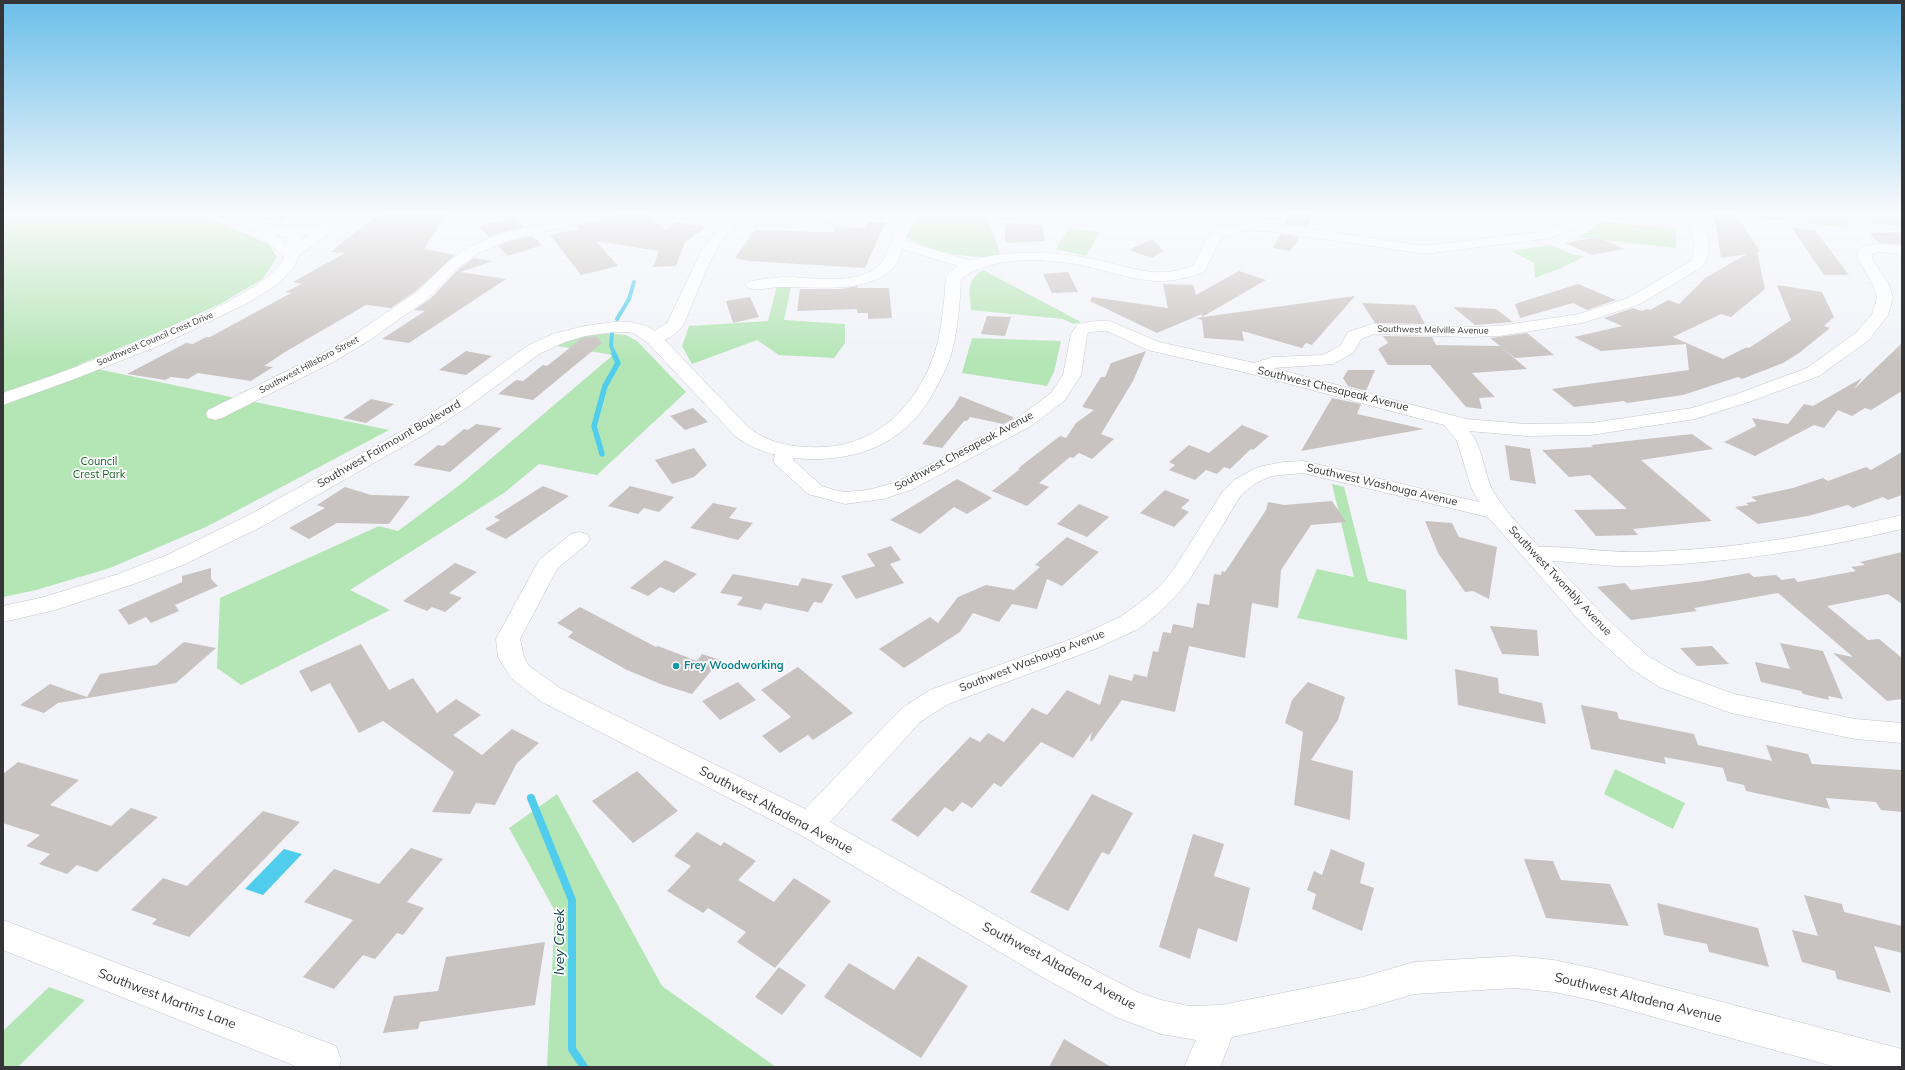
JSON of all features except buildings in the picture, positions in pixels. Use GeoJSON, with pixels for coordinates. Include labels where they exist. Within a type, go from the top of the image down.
{"type":"FeatureCollection","features":[{"type":"Feature","properties":{"kind":"street","name":"Southwest Council Crest Drive"},"geometry":{"type":"LineString","coordinates":[[3,399],[115,357],[232,305],[275,279],[290,262]]}},
{"type":"Feature","properties":{"kind":"street","name":"Southwest Hillsboro Street"},"geometry":{"type":"LineString","coordinates":[[215,414],[327,358],[364,336],[418,299],[457,262]]}},
{"type":"Feature","properties":{"kind":"street"},"geometry":{"type":"LineString","coordinates":[[654,339],[674,326],[704,262]]}},
{"type":"Feature","properties":{"kind":"street"},"geometry":{"type":"LineString","coordinates":[[753,285],[788,282],[840,284],[866,279],[885,269],[889,262]]}},
{"type":"Feature","properties":{"kind":"street"},"geometry":{"type":"LineString","coordinates":[[961,262],[970,265]]}},
{"type":"Feature","properties":{"kind":"street","name":"Southwest Fairmount Boulevard"},"geometry":{"type":"LineString","coordinates":[[3,614],[47,604],[126,579],[175,560],[255,520],[418,430],[462,402],[534,350],[559,338],[584,331],[614,327],[630,327],[641,330],[654,339],[742,432],[754,442],[785,452],[833,453],[855,449],[874,442],[898,427],[916,407],[930,384],[944,351],[954,277],[970,265],[984,262]]}},
{"type":"Feature","properties":{"kind":"street","name":"Southwest Fairmount Boulevard"},"geometry":{"type":"LineString","coordinates":[[1082,262],[1138,275],[1175,276],[1185,275],[1199,269],[1202,262]]}},
{"type":"Feature","properties":{"kind":"street","name":"Southwest Melville Avenue"},"geometry":{"type":"LineString","coordinates":[[1255,369],[1273,362],[1327,360],[1348,349],[1354,336],[1372,329],[1468,332],[1517,329],[1582,318],[1634,301],[1698,262]]}},
{"type":"Feature","properties":{"kind":"street","name":"Southwest Chesapeak Avenue"},"geometry":{"type":"LineString","coordinates":[[785,452],[783,461],[796,475],[815,490],[829,495],[845,498],[868,496],[904,486],[1024,422],[1058,397],[1072,376],[1079,334],[1084,328],[1089,326],[1110,326],[1154,346],[1255,369],[1421,412],[1452,423],[1487,427],[1556,430],[1619,426],[1695,413],[1743,398],[1813,372],[1862,336],[1876,322],[1883,310],[1885,298],[1884,292],[1867,262]]}},
{"type":"Feature","properties":{"kind":"street","name":"Southwest Twombly Avenue"},"geometry":{"type":"LineString","coordinates":[[1452,423],[1466,440],[1482,488],[1495,512],[1596,623],[1640,662],[1668,680],[1731,704],[1855,729],[1902,733]]}},
{"type":"Feature","properties":{"kind":"street","name":"Southwest Washouga Avenue"},"geometry":{"type":"LineString","coordinates":[[809,825],[911,715],[939,697],[1086,643],[1129,623],[1153,605],[1182,574],[1233,491],[1243,480],[1259,472],[1279,468],[1303,467],[1495,512]]}},
{"type":"Feature","properties":{"kind":"street"},"geometry":{"type":"LineString","coordinates":[[1534,554],[1557,553],[1633,559],[1746,551],[1842,536],[1902,522]]}},
{"type":"Feature","properties":{"kind":"street","name":"Southwest Altadena Avenue"},"geometry":{"type":"LineString","coordinates":[[579,539],[547,565],[508,640],[511,657],[520,672],[551,695],[809,825],[1056,967],[1128,1005],[1162,1017],[1189,1023],[1221,1022],[1363,993],[1414,978],[1515,972],[1554,976],[1589,984],[1902,1067]]}},
{"type":"Feature","properties":{"kind":"street","name":"Southwest Martins Lane"},"geometry":{"type":"LineString","coordinates":[[3,935],[323,1059],[321,1067]]}},
{"type":"Feature","properties":{"kind":"street"},"geometry":{"type":"LineString","coordinates":[[1202,1067],[1221,1022]]}},
{"type":"Feature","properties":{"kind":"green space","name":"Council Crest Park"},"geometry":{"type":"Polygon","coordinates":[[[3,262],[274,262],[263,279],[220,304],[154,334],[78,365],[389,430],[208,526],[110,568],[36,590],[3,597],[3,262]]]}},
{"type":"Feature","properties":{"kind":"green space"},"geometry":{"type":"Polygon","coordinates":[[[1532,262],[1573,262],[1535,278],[1534,263],[1532,262]]]}},
{"type":"Feature","properties":{"kind":"green space"},"geometry":{"type":"Polygon","coordinates":[[[983,270],[1081,322],[1074,324],[1063,319],[971,310],[971,283],[973,278],[983,270]]]}},
{"type":"Feature","properties":{"kind":"green space"},"geometry":{"type":"Polygon","coordinates":[[[777,286],[791,287],[784,320],[845,324],[845,343],[834,358],[779,355],[757,340],[692,364],[682,346],[689,326],[768,321],[777,286]]]}},
{"type":"Feature","properties":{"kind":"green space"},"geometry":{"type":"Polygon","coordinates":[[[604,333],[626,335],[637,341],[686,392],[597,475],[539,464],[504,493],[350,590],[390,610],[241,685],[217,668],[220,598],[379,526],[398,531],[461,484],[613,355],[551,345],[578,336],[604,333]]]}},
{"type":"Feature","properties":{"kind":"green space"},"geometry":{"type":"Polygon","coordinates":[[[972,338],[1061,341],[1054,372],[1047,386],[962,373],[972,338]]]}},
{"type":"Feature","properties":{"kind":"green space"},"geometry":{"type":"Polygon","coordinates":[[[1332,484],[1344,487],[1368,581],[1406,590],[1407,640],[1297,618],[1317,569],[1354,577],[1332,484]]]}},
{"type":"Feature","properties":{"kind":"green space"},"geometry":{"type":"Polygon","coordinates":[[[1615,769],[1685,803],[1673,829],[1604,794],[1615,769]]]}},
{"type":"Feature","properties":{"kind":"green space"},"geometry":{"type":"Polygon","coordinates":[[[557,794],[662,986],[776,1067],[547,1067],[555,911],[509,828],[557,794]]]}},
{"type":"Feature","properties":{"kind":"green space"},"geometry":{"type":"Polygon","coordinates":[[[49,987],[85,1000],[18,1067],[3,1067],[3,1031],[49,987]]]}},
{"type":"Feature","properties":{"kind":"water"},"geometry":{"type":"Polygon","coordinates":[[[284,849],[302,854],[263,895],[245,889],[284,849]]]}},
{"type":"Feature","properties":{"kind":"waterway","name":"Ivey Creek"},"geometry":{"type":"LineString","coordinates":[[617,319],[629,299],[634,282]]}},
{"type":"Feature","properties":{"kind":"waterway","name":"Ivey Creek"},"geometry":{"type":"LineString","coordinates":[[612,333],[611,346],[615,355]]}},
{"type":"Feature","properties":{"kind":"waterway","name":"Ivey Creek"},"geometry":{"type":"LineString","coordinates":[[602,454],[594,426],[605,386],[618,363],[614,354]]}},
{"type":"Feature","properties":{"kind":"waterway","name":"Ivey Creek"},"geometry":{"type":"LineString","coordinates":[[531,798],[572,900],[572,1049],[584,1067]]}},
{"type":"Feature","properties":{"kind":"place","name":"Frey Woodworking"},"geometry":{"type":"Point","coordinates":[676,666]}}]}
